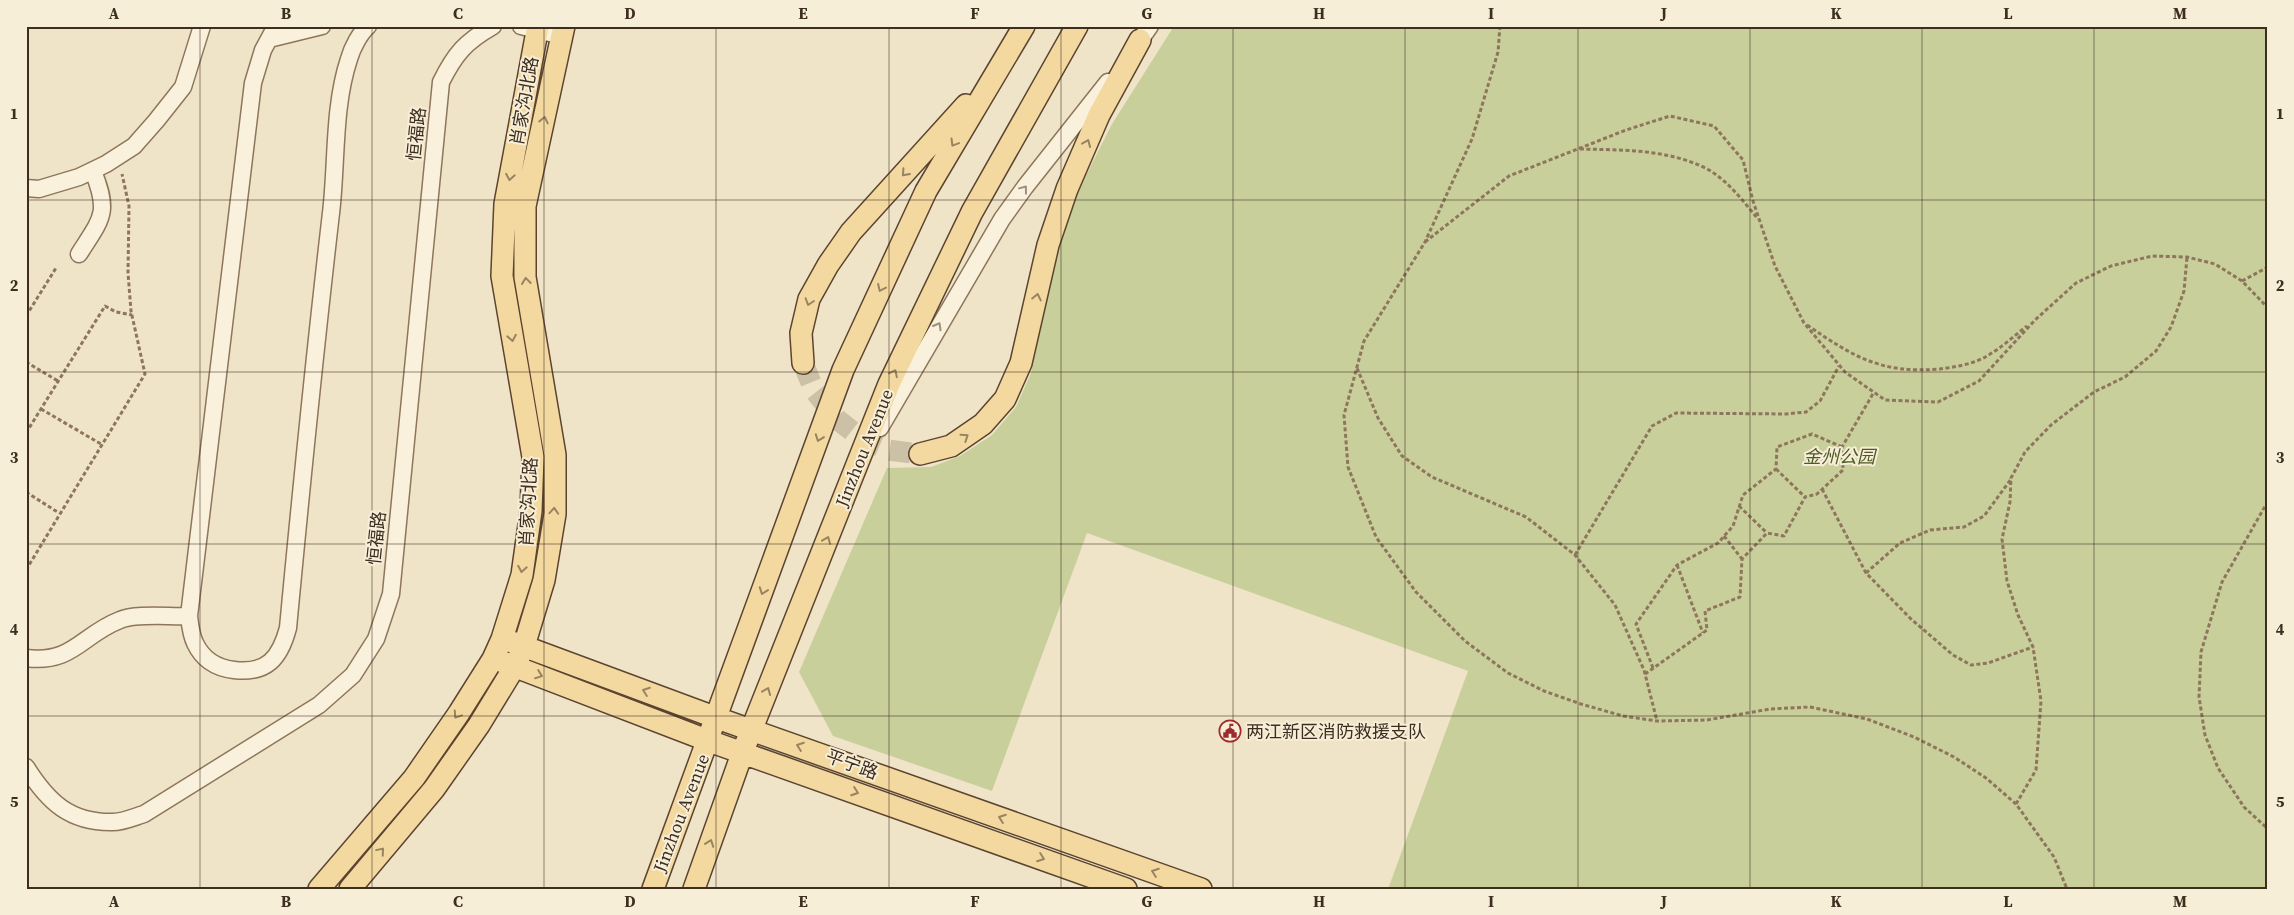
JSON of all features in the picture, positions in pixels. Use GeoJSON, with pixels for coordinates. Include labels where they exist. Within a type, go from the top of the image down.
{"type":"FeatureCollection","features":[{"type":"Feature","properties":{"kind":"main road","name":"Jinzhou Avenue"},"geometry":{"type":"LineString","coordinates":[[653,889],[709,741],[843,370],[926,191],[1024,26]]}},
{"type":"Feature","properties":{"kind":"main road","name":"Jinzhou Avenue"},"geometry":{"type":"LineString","coordinates":[[694,889],[743,751],[889,384],[972,212],[1077,26]]}},
{"type":"Feature","properties":{"kind":"main road","name":"肖家沟北路"},"geometry":{"type":"LineString","coordinates":[[319,889],[414,778],[493,659],[502,639],[522,575],[531,512],[533,457],[502,276],[505,204],[532,28]]}},
{"type":"Feature","properties":{"kind":"main road","name":"肖家沟北路"},"geometry":{"type":"LineString","coordinates":[[350,889],[434,789],[479,725],[515,666],[524,646],[544,580],[554,514],[555,455],[525,277],[525,206],[563,31]]}},
{"type":"Feature","properties":{"kind":"main road"},"geometry":{"type":"LineString","coordinates":[[920,454],[951,446],[983,424],[1005,399],[1021,363],[1048,245],[1067,189],[1099,115],[1145,33]]}},
{"type":"Feature","properties":{"kind":"main road"},"geometry":{"type":"LineString","coordinates":[[803,363],[801,333],[809,299],[828,265],[851,232],[997,72]]}},
{"type":"Feature","properties":{"kind":"main road","name":"平宁路"},"geometry":{"type":"LineString","coordinates":[[502,639],[717,718],[1201,889]]}},
{"type":"Feature","properties":{"kind":"main road","name":"平宁路"},"geometry":{"type":"LineString","coordinates":[[493,659],[709,741],[743,751],[1126,889]]}},
{"type":"Feature","properties":{"kind":"street"},"geometry":{"type":"LineString","coordinates":[[26,188],[39,189],[79,177],[106,164],[134,146],[183,87],[202,26]]}},
{"type":"Feature","properties":{"kind":"street"},"geometry":{"type":"LineString","coordinates":[[322,26],[272,33],[253,83],[189,616],[194,642],[210,663],[221,669],[258,670],[269,664],[284,642],[288,628],[308,408],[332,210],[341,99],[349,58],[363,30],[368,26]]}},
{"type":"Feature","properties":{"kind":"street","name":"恒福路"},"geometry":{"type":"LineString","coordinates":[[26,767],[36,783],[56,805],[80,819],[115,822],[144,814],[319,705],[354,675],[376,639],[391,594],[441,82],[453,58],[472,38],[493,26]]}},
{"type":"Feature","properties":{"kind":"street"},"geometry":{"type":"LineString","coordinates":[[532,28],[563,31]]}},
{"type":"Feature","properties":{"kind":"street"},"geometry":{"type":"LineString","coordinates":[[853,475],[1002,219],[1145,33]]}},
{"type":"Feature","properties":{"kind":"street"},"geometry":{"type":"LineString","coordinates":[[78,254],[100,221],[104,206],[101,191],[93,171]]}},
{"type":"Feature","properties":{"kind":"street"},"geometry":{"type":"LineString","coordinates":[[26,658],[38,659],[60,656],[122,619],[189,616]]}},
{"type":"Feature","properties":{"kind":"path"},"geometry":{"type":"LineString","coordinates":[[1500,26],[1498,52],[1472,139],[1424,242],[1364,342],[1344,416],[1348,467],[1376,537],[1416,592],[1465,641],[1508,673],[1544,691],[1623,716],[1657,721],[1706,720],[1770,709],[1810,707],[1868,719],[1914,737],[1954,757],[1986,778],[2016,804],[2054,857],[2067,889]]}},
{"type":"Feature","properties":{"kind":"path"},"geometry":{"type":"LineString","coordinates":[[1424,242],[1509,176],[1670,116],[1714,126],[1742,160],[1775,266],[1804,323],[1845,372],[1885,400],[1938,402],[1978,381],[2035,320],[2076,283],[2111,266],[2152,256],[2187,257],[2215,264],[2242,281],[2268,308]]}},
{"type":"Feature","properties":{"kind":"path"},"geometry":{"type":"LineString","coordinates":[[1578,150],[1629,150],[1673,156],[1709,170],[1735,191],[1760,222]]}},
{"type":"Feature","properties":{"kind":"path"},"geometry":{"type":"LineString","coordinates":[[26,570],[145,374],[132,315],[128,274],[129,206],[122,174]]}},
{"type":"Feature","properties":{"kind":"path"},"geometry":{"type":"LineString","coordinates":[[1866,573],[1900,543],[1930,530],[1964,527],[1984,516],[2011,478],[2025,452],[2051,425],[2094,392],[2124,377],[2156,351],[2171,327],[2184,291],[2187,257]]}},
{"type":"Feature","properties":{"kind":"path"},"geometry":{"type":"LineString","coordinates":[[2242,281],[2268,266]]}},
{"type":"Feature","properties":{"kind":"path"},"geometry":{"type":"LineString","coordinates":[[26,316],[56,268]]}},
{"type":"Feature","properties":{"kind":"path"},"geometry":{"type":"LineString","coordinates":[[26,433],[105,306],[116,312],[132,315]]}},
{"type":"Feature","properties":{"kind":"path"},"geometry":{"type":"LineString","coordinates":[[1804,323],[1847,352],[1881,367],[1915,371],[1952,367],[1986,357],[2035,320]]}},
{"type":"Feature","properties":{"kind":"path"},"geometry":{"type":"LineString","coordinates":[[26,362],[58,381]]}},
{"type":"Feature","properties":{"kind":"path"},"geometry":{"type":"LineString","coordinates":[[1575,555],[1652,426],[1676,413],[1786,414],[1806,412],[1820,401],[1839,366]]}},
{"type":"Feature","properties":{"kind":"path"},"geometry":{"type":"LineString","coordinates":[[1357,367],[1378,418],[1402,456],[1432,477],[1526,517],[1575,555],[1615,605],[1645,674],[1657,721]]}},
{"type":"Feature","properties":{"kind":"path"},"geometry":{"type":"LineString","coordinates":[[1740,506],[1767,534],[1784,536],[1805,497],[1817,494],[1843,470],[1842,447],[1874,392]]}},
{"type":"Feature","properties":{"kind":"path"},"geometry":{"type":"LineString","coordinates":[[41,409],[101,444]]}},
{"type":"Feature","properties":{"kind":"path"},"geometry":{"type":"LineString","coordinates":[[1805,497],[1776,469],[1777,447],[1812,434],[1842,447]]}},
{"type":"Feature","properties":{"kind":"path"},"geometry":{"type":"LineString","coordinates":[[1653,668],[1636,624],[1677,565],[1718,543],[1733,526],[1743,495],[1776,469]]}},
{"type":"Feature","properties":{"kind":"path"},"geometry":{"type":"LineString","coordinates":[[2011,478],[2010,502],[2002,539],[2007,581],[2018,615],[2032,647],[2041,701],[2036,770],[2016,804]]}},
{"type":"Feature","properties":{"kind":"path"},"geometry":{"type":"LineString","coordinates":[[1822,489],[1866,573],[1911,619],[1953,655],[1971,665],[1988,663],[2032,647]]}},
{"type":"Feature","properties":{"kind":"path"},"geometry":{"type":"LineString","coordinates":[[26,492],[59,513]]}},
{"type":"Feature","properties":{"kind":"path"},"geometry":{"type":"LineString","coordinates":[[2268,501],[2222,582],[2202,652],[2199,697],[2205,735],[2218,768],[2244,807],[2268,829]]}},
{"type":"Feature","properties":{"kind":"path"},"geometry":{"type":"LineString","coordinates":[[1742,559],[1767,534]]}},
{"type":"Feature","properties":{"kind":"path"},"geometry":{"type":"LineString","coordinates":[[1645,674],[1707,630],[1706,611],[1740,597],[1742,559],[1724,536]]}},
{"type":"Feature","properties":{"kind":"path"},"geometry":{"type":"LineString","coordinates":[[1677,565],[1703,633]]}},
{"type":"Feature","properties":{"kind":"green space","name":"金州公园"},"geometry":{"type":"Polygon","coordinates":[[[1174,26],[2268,26],[2268,889],[1388,889],[1468,671],[1087,533],[992,791],[833,736],[799,672],[887,468],[931,467],[960,456],[992,435],[1016,407],[1031,373],[1058,248],[1076,195],[1112,124],[1174,26]]]}},
{"type":"Feature","properties":{"kind":"tunnel"},"geometry":{"type":"LineString","coordinates":[[803,363],[814,390],[838,420],[861,438],[888,450],[920,454]]}},
{"type":"Feature","properties":{"kind":"place","name":"两江新区消防救援支队"},"geometry":{"type":"Point","coordinates":[1230,731]}}]}
